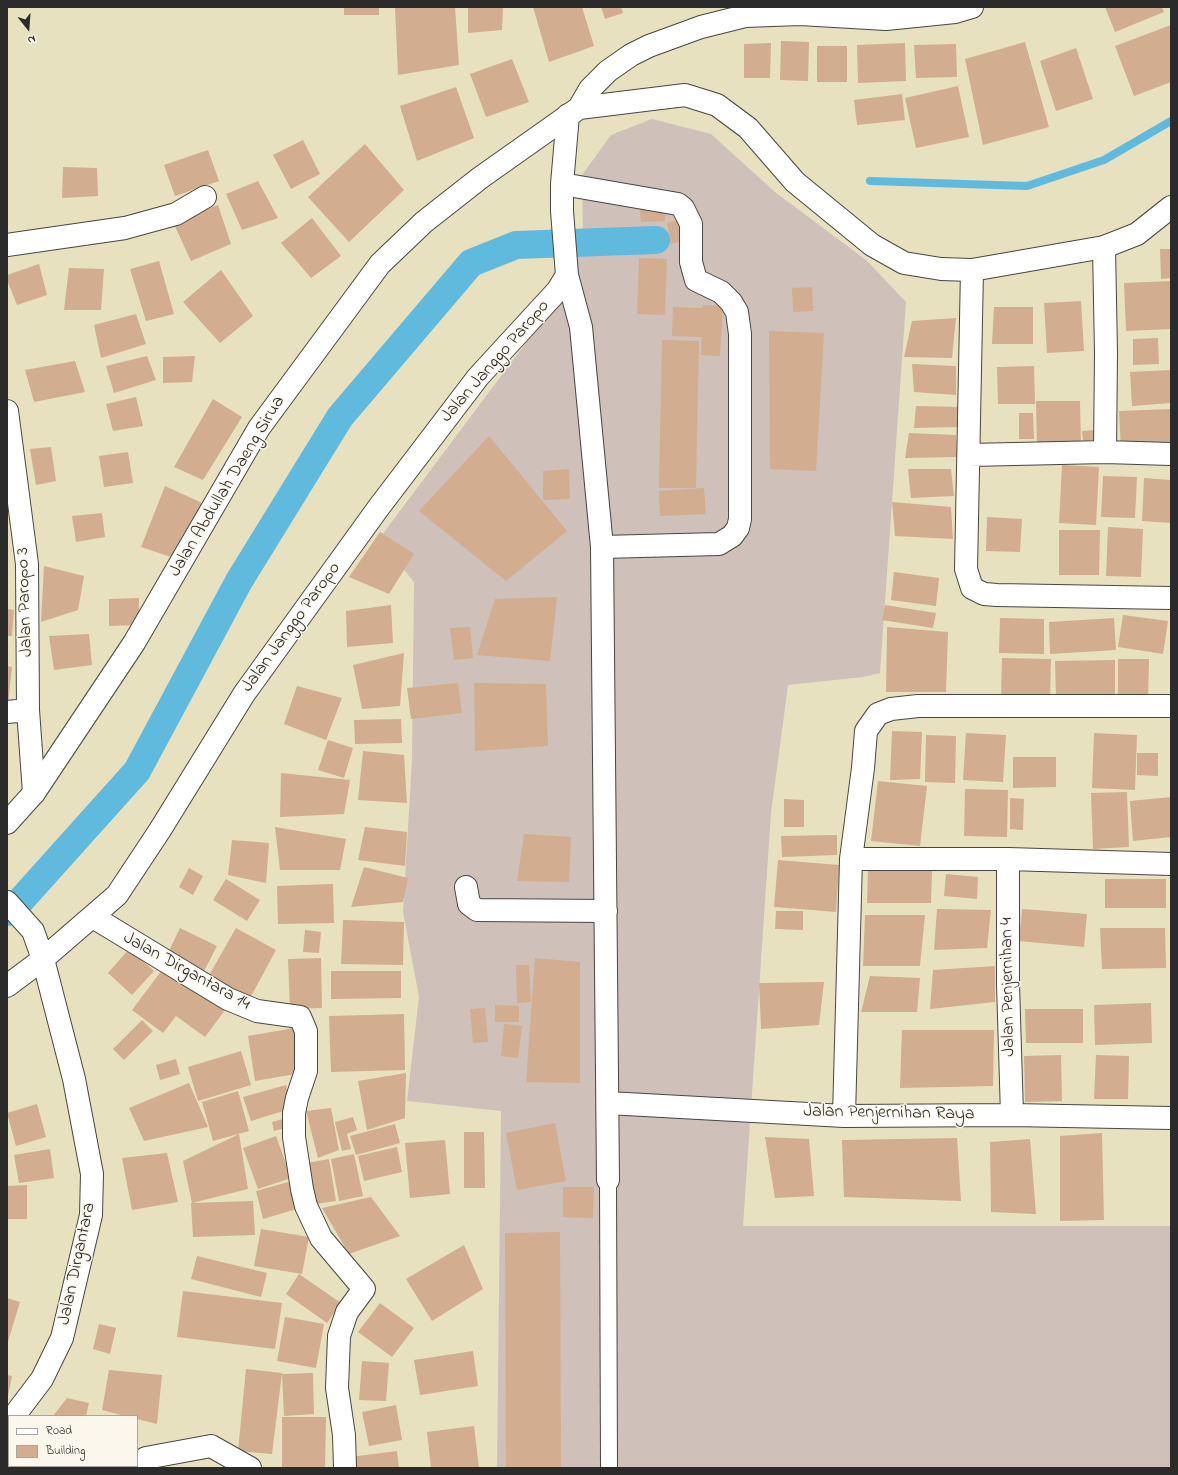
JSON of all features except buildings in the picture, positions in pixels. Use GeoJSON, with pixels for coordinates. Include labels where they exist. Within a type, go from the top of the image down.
{"type":"FeatureCollection","features":[{"type":"Feature","properties":{"kind":"street"},"geometry":{"type":"LineString","coordinates":[[608,1180],[602,547],[581,327],[567,268],[562,211],[562,184],[573,112],[590,89],[608,71],[631,55],[649,46],[701,27],[745,16],[800,14],[886,19],[955,12],[972,7]]}},
{"type":"Feature","properties":{"kind":"street"},"geometry":{"type":"LineString","coordinates":[[573,112],[685,95],[717,105],[748,128],[795,182],[872,245],[904,263],[941,269],[972,270],[1104,247],[1137,234],[1171,207]]}},
{"type":"Feature","properties":{"kind":"street","name":"Jalan Abdullah Daeng Sirua"},"geometry":{"type":"LineString","coordinates":[[7,823],[34,793],[134,643],[259,428],[380,264],[424,222],[573,112]]}},
{"type":"Feature","properties":{"kind":"street"},"geometry":{"type":"LineString","coordinates":[[562,184],[678,204],[687,213],[691,224],[691,262],[696,280],[721,292],[731,302],[737,312],[740,342],[740,519],[738,528],[732,536],[719,544],[602,547]]}},
{"type":"Feature","properties":{"kind":"street"},"geometry":{"type":"LineString","coordinates":[[7,245],[124,228],[176,214],[205,197]]}},
{"type":"Feature","properties":{"kind":"street"},"geometry":{"type":"LineString","coordinates":[[1104,247],[1106,353],[1105,452]]}},
{"type":"Feature","properties":{"kind":"street","name":"Jalan Janggo Paropo"},"geometry":{"type":"LineString","coordinates":[[7,986],[43,959],[118,895],[244,694],[379,507],[478,377],[544,307],[567,268]]}},
{"type":"Feature","properties":{"kind":"street"},"geometry":{"type":"LineString","coordinates":[[972,270],[966,569],[972,588],[984,594],[997,595],[1171,598]]}},
{"type":"Feature","properties":{"kind":"street","name":"Jalan Paropo 3"},"geometry":{"type":"LineString","coordinates":[[7,411],[34,793]]}},
{"type":"Feature","properties":{"kind":"street"},"geometry":{"type":"LineString","coordinates":[[969,455],[1105,452],[1171,454]]}},
{"type":"Feature","properties":{"kind":"street"},"geometry":{"type":"LineString","coordinates":[[844,1116],[851,859],[864,768],[866,731],[878,714],[891,709],[918,706],[1171,706]]}},
{"type":"Feature","properties":{"kind":"street"},"geometry":{"type":"LineString","coordinates":[[7,712],[28,710]]}},
{"type":"Feature","properties":{"kind":"street"},"geometry":{"type":"LineString","coordinates":[[851,859],[1008,859],[1171,864]]}},
{"type":"Feature","properties":{"kind":"street","name":"Jalan Penjernihan 4"},"geometry":{"type":"LineString","coordinates":[[1008,859],[1008,984],[1012,1115]]}},
{"type":"Feature","properties":{"kind":"street"},"geometry":{"type":"LineString","coordinates":[[466,887],[469,904],[477,910],[606,911]]}},
{"type":"Feature","properties":{"kind":"street","name":"Jalan Dirgantara"},"geometry":{"type":"LineString","coordinates":[[10,905],[33,931],[43,959],[84,1125],[92,1174],[91,1215],[62,1338],[42,1379],[15,1415]]}},
{"type":"Feature","properties":{"kind":"street","name":"Jalan Dirgantara 14"},"geometry":{"type":"LineString","coordinates":[[93,917],[228,999],[257,1011],[300,1017],[306,1031],[306,1070],[297,1098],[294,1124],[302,1189],[306,1206],[321,1238],[364,1289],[348,1312],[339,1336],[337,1388],[344,1435],[345,1468]]}},
{"type":"Feature","properties":{"kind":"street","name":"Jalan Penjernihan Raya"},"geometry":{"type":"LineString","coordinates":[[608,1103],[844,1116],[1012,1115],[1171,1118]]}},
{"type":"Feature","properties":{"kind":"street"},"geometry":{"type":"LineString","coordinates":[[144,1468],[146,1458],[211,1446],[250,1468]]}},
{"type":"Feature","properties":{"kind":"lane"},"geometry":{"type":"LineString","coordinates":[[608,1180],[610,1468]]}},
{"type":"Feature","properties":{"kind":"shaded area"},"geometry":{"type":"Polygon","coordinates":[[[652,119],[711,134],[775,192],[866,260],[906,302],[880,673],[863,677],[788,685],[771,813],[743,1226],[1171,1226],[1171,1468],[497,1468],[501,1111],[407,1101],[419,997],[403,912],[412,760],[414,582],[379,539],[528,340],[583,242],[582,175],[611,135],[652,119]]]}},
{"type":"Feature","properties":{"kind":"waterway"},"geometry":{"type":"LineString","coordinates":[[870,181],[1027,186],[1104,160],[1171,121]]}},
{"type":"Feature","properties":{"kind":"waterway"},"geometry":{"type":"LineString","coordinates":[[7,912],[14,908],[137,771],[239,581],[340,417],[471,263],[516,245],[656,240]]}}]}
